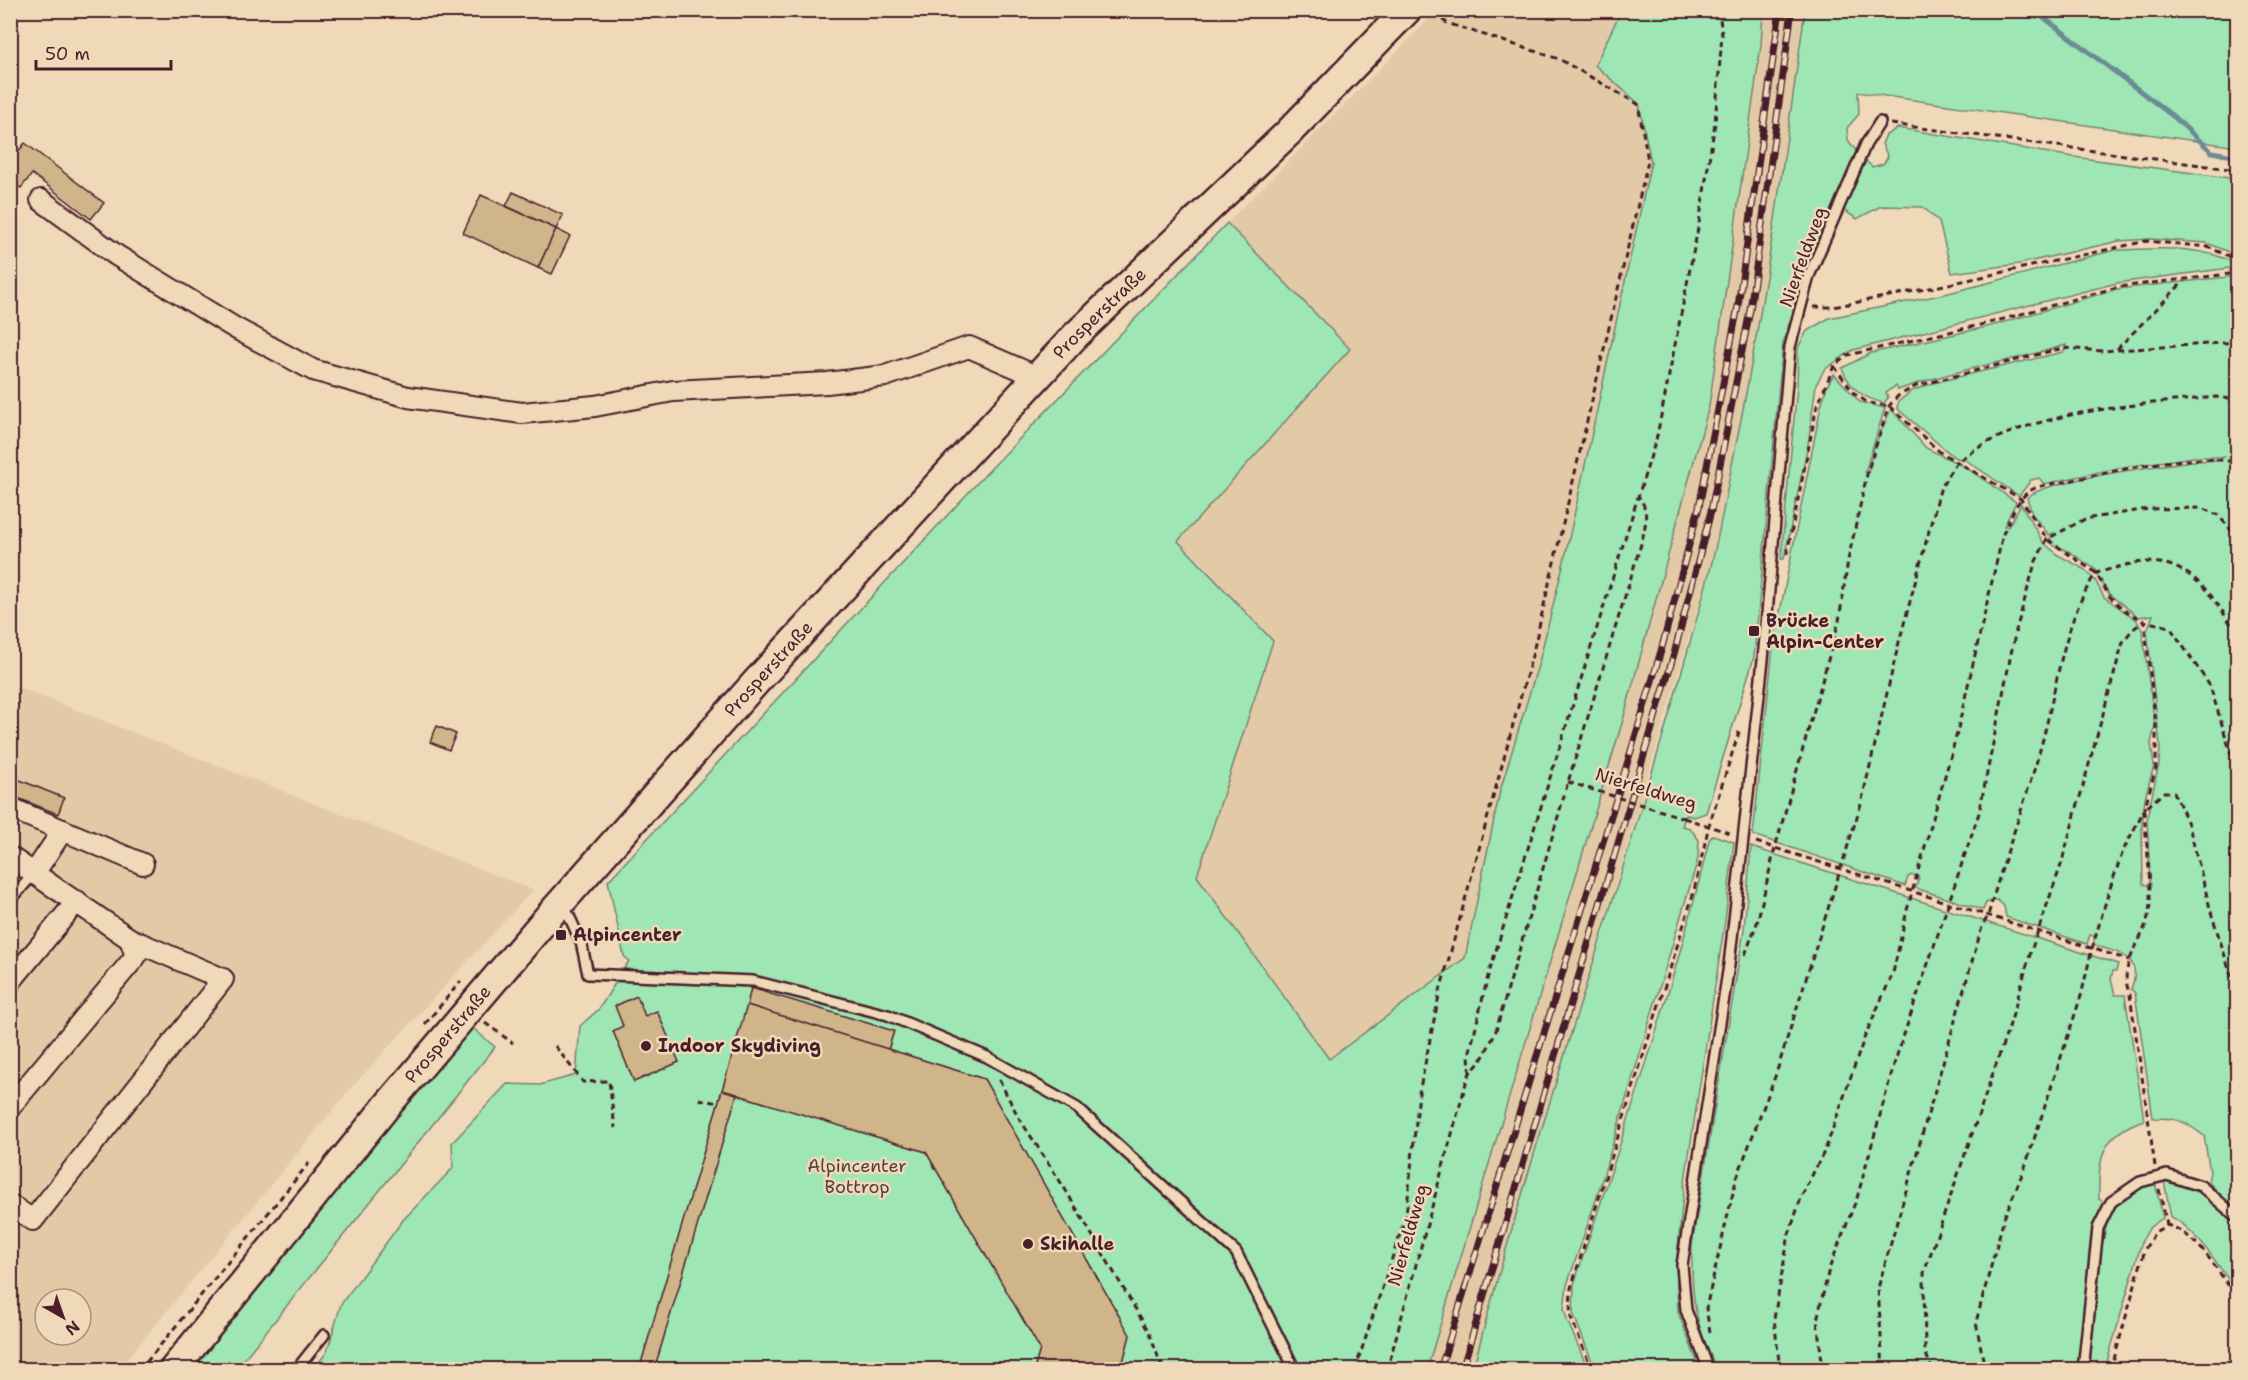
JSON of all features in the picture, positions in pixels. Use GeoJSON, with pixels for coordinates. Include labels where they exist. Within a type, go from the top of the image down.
{"type":"FeatureCollection","features":[{"type":"Feature","properties":{"kind":"main road","name":"Prosperstraße"},"geometry":{"type":"LineString","coordinates":[[173,1370],[386,1107],[562,901],[788,648],[1075,336],[1288,133],[1407,10]]}},
{"type":"Feature","properties":{"kind":"street"},"geometry":{"type":"LineString","coordinates":[[41,200],[116,255],[244,333],[313,370],[408,397],[522,413],[595,406],[673,391],[827,383],[885,376],[969,347],[1038,377]]}},
{"type":"Feature","properties":{"kind":"street"},"geometry":{"type":"LineString","coordinates":[[10,808],[143,864]]}},
{"type":"Feature","properties":{"kind":"street"},"geometry":{"type":"LineString","coordinates":[[35,872],[63,830]]}},
{"type":"Feature","properties":{"kind":"street"},"geometry":{"type":"LineString","coordinates":[[10,856],[130,939],[223,979],[33,1220],[10,1204]]}},
{"type":"Feature","properties":{"kind":"street"},"geometry":{"type":"LineString","coordinates":[[10,982],[76,902]]}},
{"type":"Feature","properties":{"kind":"street"},"geometry":{"type":"LineString","coordinates":[[10,1107],[136,956],[130,939]]}},
{"type":"Feature","properties":{"kind":"lane","name":"Nierfeldweg"},"geometry":{"type":"LineString","coordinates":[[1706,1365],[1686,1310],[1682,1265],[1729,965],[1763,660],[1790,347],[1809,276],[1847,187],[1880,122]]}},
{"type":"Feature","properties":{"kind":"lane"},"geometry":{"type":"LineString","coordinates":[[10,901],[35,872]]}},
{"type":"Feature","properties":{"kind":"lane"},"geometry":{"type":"LineString","coordinates":[[562,901],[581,942],[588,974],[753,981],[888,1015],[987,1057],[1077,1108],[1236,1252],[1296,1370]]}},
{"type":"Feature","properties":{"kind":"lane"},"geometry":{"type":"LineString","coordinates":[[2083,1370],[2101,1220],[2111,1202],[2140,1182],[2179,1177],[2201,1186],[2238,1218]]}},
{"type":"Feature","properties":{"kind":"lane"},"geometry":{"type":"LineString","coordinates":[[296,1370],[324,1335]]}},
{"type":"Feature","properties":{"kind":"path"},"geometry":{"type":"LineString","coordinates":[[1354,1370],[1406,1216],[1419,1092],[1440,991],[1533,652],[1648,161],[1638,104],[1559,59],[1447,22],[1427,10]]}},
{"type":"Feature","properties":{"kind":"path"},"geometry":{"type":"LineString","coordinates":[[1470,1073],[1469,1055],[1474,1029],[1510,898],[1571,711],[1631,513],[1640,497],[1657,435],[1699,223],[1717,102],[1722,35],[1719,10]]}},
{"type":"Feature","properties":{"kind":"path"},"geometry":{"type":"LineString","coordinates":[[1880,122],[2238,170]]}},
{"type":"Feature","properties":{"kind":"path"},"geometry":{"type":"LineString","coordinates":[[1800,307],[1833,307],[1924,290],[2147,241],[2208,247],[2238,260]]}},
{"type":"Feature","properties":{"kind":"path"},"geometry":{"type":"LineString","coordinates":[[1785,563],[1817,406],[1834,366],[1848,355],[1993,322],[2117,287],[2238,273]]}},
{"type":"Feature","properties":{"kind":"path"},"geometry":{"type":"LineString","coordinates":[[2115,350],[2185,280]]}},
{"type":"Feature","properties":{"kind":"path"},"geometry":{"type":"LineString","coordinates":[[1729,965],[1743,960],[1757,923],[1775,848],[1839,621],[1848,560],[1868,470],[1889,406],[1898,396],[1916,386],[2063,348],[2115,350],[2238,342]]}},
{"type":"Feature","properties":{"kind":"path"},"geometry":{"type":"LineString","coordinates":[[1834,366],[1854,393],[1868,403],[1889,406],[1940,452],[2021,499],[2047,539],[2096,573],[2109,596],[2124,610],[2144,621],[2170,627],[2210,686],[2238,776]]}},
{"type":"Feature","properties":{"kind":"path"},"geometry":{"type":"LineString","coordinates":[[1706,1365],[1713,1348],[1706,1308],[1736,1180],[1776,1074],[1861,804],[1898,646],[1940,490],[1958,461],[1995,439],[2077,412],[2216,397],[2238,400]]}},
{"type":"Feature","properties":{"kind":"path"},"geometry":{"type":"LineString","coordinates":[[1780,1370],[1774,1318],[1789,1234],[1802,1195],[1826,1148],[1865,1036],[1893,973],[1912,892],[1956,737],[2003,534],[2021,499],[2033,489],[2118,470],[2202,460],[2221,459],[2238,463]]}},
{"type":"Feature","properties":{"kind":"path"},"geometry":{"type":"LineString","coordinates":[[1568,782],[1646,527],[1646,505],[1640,497]]}},
{"type":"Feature","properties":{"kind":"path"},"geometry":{"type":"LineString","coordinates":[[1823,1370],[1817,1320],[1829,1269],[1857,1198],[1895,1061],[1979,813],[2015,634],[2035,563],[2047,539],[2085,519],[2148,509],[2202,508],[2218,515],[2238,538]]}},
{"type":"Feature","properties":{"kind":"path"},"geometry":{"type":"LineString","coordinates":[[1882,1370],[1878,1288],[1982,927],[1988,916],[2008,843],[2040,749],[2067,634],[2081,596],[2096,573],[2150,561],[2183,569],[2208,590],[2238,635]]}},
{"type":"Feature","properties":{"kind":"path"},"geometry":{"type":"LineString","coordinates":[[1986,1370],[1976,1322],[2004,1218],[2025,1167],[2081,996],[2092,949],[2123,851],[2144,810],[2156,768],[2156,735],[2144,621]]}},
{"type":"Feature","properties":{"kind":"path"},"geometry":{"type":"LineString","coordinates":[[1932,1370],[1925,1350],[1924,1273],[2011,1021],[2061,865],[2123,642],[2132,630],[2144,621]]}},
{"type":"Feature","properties":{"kind":"path","name":"Nierfeldweg"},"geometry":{"type":"LineString","coordinates":[[1387,1370],[1470,1073],[1481,1061],[1495,1034],[1568,782],[1708,825],[1741,726]]}},
{"type":"Feature","properties":{"kind":"path"},"geometry":{"type":"LineString","coordinates":[[2144,810],[2164,792],[2174,792],[2189,826],[2211,912],[2238,997]]}},
{"type":"Feature","properties":{"kind":"path"},"geometry":{"type":"LineString","coordinates":[[2144,810],[2149,914],[2142,938],[2129,960],[2124,982],[2130,995],[2157,1180],[2167,1225]]}},
{"type":"Feature","properties":{"kind":"path"},"geometry":{"type":"LineString","coordinates":[[1592,1370],[1570,1315],[1571,1288],[1693,895],[1708,825],[1732,834]]}},
{"type":"Feature","properties":{"kind":"path"},"geometry":{"type":"LineString","coordinates":[[1754,842],[2129,960]]}},
{"type":"Feature","properties":{"kind":"path"},"geometry":{"type":"LineString","coordinates":[[555,1046],[583,1082],[609,1082],[615,1128]]}},
{"type":"Feature","properties":{"kind":"path"},"geometry":{"type":"LineString","coordinates":[[987,1057],[1019,1118],[1065,1189],[1149,1332],[1163,1370]]}},
{"type":"Feature","properties":{"kind":"path"},"geometry":{"type":"LineString","coordinates":[[699,1099],[718,1103]]}},
{"type":"Feature","properties":{"kind":"path"},"geometry":{"type":"LineString","coordinates":[[2111,1370],[2145,1250],[2155,1232],[2167,1225],[2181,1230],[2196,1242],[2238,1298]]}},
{"type":"Feature","properties":{"kind":"shaded area"},"geometry":{"type":"Polygon","coordinates":[[[1437,11],[1621,11],[1595,65],[1639,104],[1651,162],[1565,557],[1539,662],[1500,791],[1465,958],[1329,1059],[1197,876],[1273,641],[1178,542],[1350,349],[1227,223],[1437,11]]]}},
{"type":"Feature","properties":{"kind":"shaded area"},"geometry":{"type":"Polygon","coordinates":[[[1763,11],[1805,11],[1773,247],[1743,415],[1711,563],[1554,1093],[1509,1236],[1473,1369],[1427,1370],[1623,720],[1761,45],[1763,11]]]}},
{"type":"Feature","properties":{"kind":"shaded area"},"geometry":{"type":"Polygon","coordinates":[[[10,684],[533,890],[351,1088],[119,1369],[11,1369],[10,684]]]}},
{"type":"Feature","properties":{"kind":"green space","name":"Alpincenter Bottrop"},"geometry":{"type":"Polygon","coordinates":[[[1621,11],[1763,11],[1761,45],[1709,406],[1623,720],[1427,1369],[313,1370],[327,1352],[341,1304],[403,1220],[453,1168],[452,1143],[507,1084],[540,1085],[576,1075],[580,1026],[599,1009],[629,961],[624,956],[608,881],[981,479],[1227,223],[1350,349],[1178,541],[1273,641],[1197,876],[1329,1059],[1465,958],[1500,791],[1539,662],[1565,557],[1651,162],[1639,104],[1595,65],[1621,11]]]}},
{"type":"Feature","properties":{"kind":"green space"},"geometry":{"type":"Polygon","coordinates":[[[1805,11],[2237,11],[2237,147],[1858,92],[1859,114],[1847,128],[1848,140],[1857,152],[1811,256],[1783,343],[1754,657],[1706,813],[1694,817],[1686,815],[1682,826],[1690,828],[1699,840],[1698,859],[1596,1200],[1567,1285],[1564,1309],[1588,1369],[1473,1369],[1530,1168],[1653,767],[1711,566],[1763,298],[1805,11]]]}},
{"type":"Feature","properties":{"kind":"green space"},"geometry":{"type":"Polygon","coordinates":[[[1898,128],[2074,157],[2237,179],[2237,255],[2207,243],[2150,239],[2119,241],[2019,264],[1952,273],[1939,222],[1923,207],[1881,206],[1857,219],[1843,210],[1866,161],[1872,167],[1883,164],[1888,157],[1882,144],[1886,135],[1898,128]]]}},
{"type":"Feature","properties":{"kind":"green space"},"geometry":{"type":"Polygon","coordinates":[[[2178,249],[2208,253],[2237,264],[2237,267],[2117,283],[1853,350],[1824,370],[1816,385],[1808,445],[1784,559],[1781,559],[1797,387],[1798,348],[1807,331],[1829,318],[1945,294],[2115,250],[2178,249]]]}},
{"type":"Feature","properties":{"kind":"green space"},"geometry":{"type":"Polygon","coordinates":[[[2237,276],[2238,438],[2233,450],[2238,451],[2237,1213],[2208,1181],[2210,1172],[2204,1136],[2181,1121],[2153,1118],[2135,993],[2131,989],[2134,969],[2127,958],[2094,945],[2094,936],[2090,935],[2087,944],[2006,917],[2004,906],[1997,900],[1986,903],[1983,910],[1915,888],[1919,878],[1912,875],[1908,877],[1905,886],[1753,835],[1773,647],[1821,406],[1827,386],[1834,374],[1860,402],[1885,408],[1865,472],[1868,472],[1874,447],[1891,409],[1926,448],[1965,467],[2016,502],[2004,526],[2008,527],[2021,504],[2043,542],[2058,555],[2084,569],[2095,580],[2104,597],[2136,619],[2142,630],[2155,725],[2151,743],[2154,766],[2145,798],[2142,825],[2143,884],[2150,886],[2147,818],[2159,764],[2160,745],[2147,631],[2153,615],[2139,617],[2110,595],[2099,580],[2096,570],[2070,552],[2054,546],[2050,539],[2053,533],[2049,535],[2032,514],[2027,498],[2037,491],[2078,479],[2224,457],[2193,457],[2118,468],[2044,484],[2039,478],[2031,480],[2019,496],[1967,461],[1954,457],[1897,407],[1899,401],[1912,391],[1933,383],[2063,352],[2066,345],[1939,377],[1898,390],[1896,386],[1886,392],[1888,398],[1884,403],[1858,392],[1849,382],[1842,368],[1871,353],[1991,326],[2117,289],[2237,276]]]}},
{"type":"Feature","properties":{"kind":"green space"},"geometry":{"type":"Polygon","coordinates":[[[1713,835],[1734,842],[1725,921],[1684,1187],[1676,1266],[1678,1312],[1700,1369],[1595,1369],[1573,1313],[1574,1284],[1664,1008],[1709,840],[1713,835]]]}},
{"type":"Feature","properties":{"kind":"green space"},"geometry":{"type":"Polygon","coordinates":[[[1751,847],[2118,964],[2111,978],[2115,995],[2125,995],[2144,1120],[2119,1133],[2105,1150],[2101,1160],[2099,1199],[2105,1203],[2096,1227],[2079,1369],[1717,1370],[1703,1338],[1693,1295],[1692,1245],[1744,930],[1751,847]]]}},
{"type":"Feature","properties":{"kind":"green space"},"geometry":{"type":"Polygon","coordinates":[[[469,1025],[495,1047],[236,1369],[192,1370],[469,1025]]]}},
{"type":"Feature","properties":{"kind":"green space"},"geometry":{"type":"Polygon","coordinates":[[[2176,1180],[2196,1189],[2237,1226],[2237,1292],[2198,1240],[2180,1222],[2171,1217],[2164,1181],[2176,1180]]]}},
{"type":"Feature","properties":{"kind":"green space"},"geometry":{"type":"Polygon","coordinates":[[[2155,1182],[2163,1218],[2150,1227],[2142,1241],[2105,1369],[2090,1370],[2099,1262],[2108,1222],[2113,1210],[2126,1197],[2155,1182]]]}},
{"type":"Feature","properties":{"kind":"building"},"geometry":{"type":"Polygon","coordinates":[[[25,143],[104,203],[91,219],[32,174],[21,188],[10,180],[10,162],[25,143]]]}},
{"type":"Feature","properties":{"kind":"building"},"geometry":{"type":"Polygon","coordinates":[[[513,192],[563,215],[556,229],[506,206],[513,192]]]}},
{"type":"Feature","properties":{"kind":"building"},"geometry":{"type":"Polygon","coordinates":[[[481,195],[556,229],[538,268],[463,233],[481,195]]]}},
{"type":"Feature","properties":{"kind":"building"},"geometry":{"type":"Polygon","coordinates":[[[556,229],[570,236],[552,274],[538,268],[556,229]]]}},
{"type":"Feature","properties":{"kind":"building"},"geometry":{"type":"Polygon","coordinates":[[[437,726],[456,734],[449,750],[430,742],[437,726]]]}},
{"type":"Feature","properties":{"kind":"building"},"geometry":{"type":"Polygon","coordinates":[[[10,776],[64,798],[58,814],[10,795],[10,776]]]}},
{"type":"Feature","properties":{"kind":"building"},"geometry":{"type":"Polygon","coordinates":[[[751,988],[894,1031],[888,1050],[747,1005],[751,988]]]}},
{"type":"Feature","properties":{"kind":"building","name":"Indoor Skydiving"},"geometry":{"type":"Polygon","coordinates":[[[637,996],[645,1016],[657,1011],[679,1062],[634,1082],[613,1031],[623,1026],[615,1006],[637,996]]]}},
{"type":"Feature","properties":{"kind":"building","name":"Skihalle"},"geometry":{"type":"Polygon","coordinates":[[[747,1005],[984,1079],[1130,1335],[1121,1370],[1034,1370],[1040,1349],[926,1152],[722,1090],[747,1005]]]}},
{"type":"Feature","properties":{"kind":"building"},"geometry":{"type":"Polygon","coordinates":[[[722,1090],[737,1094],[654,1370],[639,1370],[722,1090]]]}},
{"type":"Feature","properties":{"kind":"waterway"},"geometry":{"type":"LineString","coordinates":[[2034,10],[2174,117],[2212,152],[2238,157]]}},
{"type":"Feature","properties":{"kind":"railway"},"geometry":{"type":"LineString","coordinates":[[1440,1370],[1661,651],[1699,507],[1738,306],[1780,10]]}},
{"type":"Feature","properties":{"kind":"railway"},"geometry":{"type":"LineString","coordinates":[[1462,1370],[1674,654],[1711,511],[1750,310],[1792,10]]}},
{"type":"Feature","properties":{"kind":"place","name":"Brücke Alpin-Center"},"geometry":{"type":"Point","coordinates":[1754,631]}},
{"type":"Feature","properties":{"kind":"place","name":"Alpincenter"},"geometry":{"type":"Point","coordinates":[561,935]}},
{"type":"Feature","properties":{"kind":"place","name":"Indoor Skydiving"},"geometry":{"type":"Point","coordinates":[646,1046]}},
{"type":"Feature","properties":{"kind":"place","name":"Skihalle"},"geometry":{"type":"Point","coordinates":[1028,1244]}}]}
